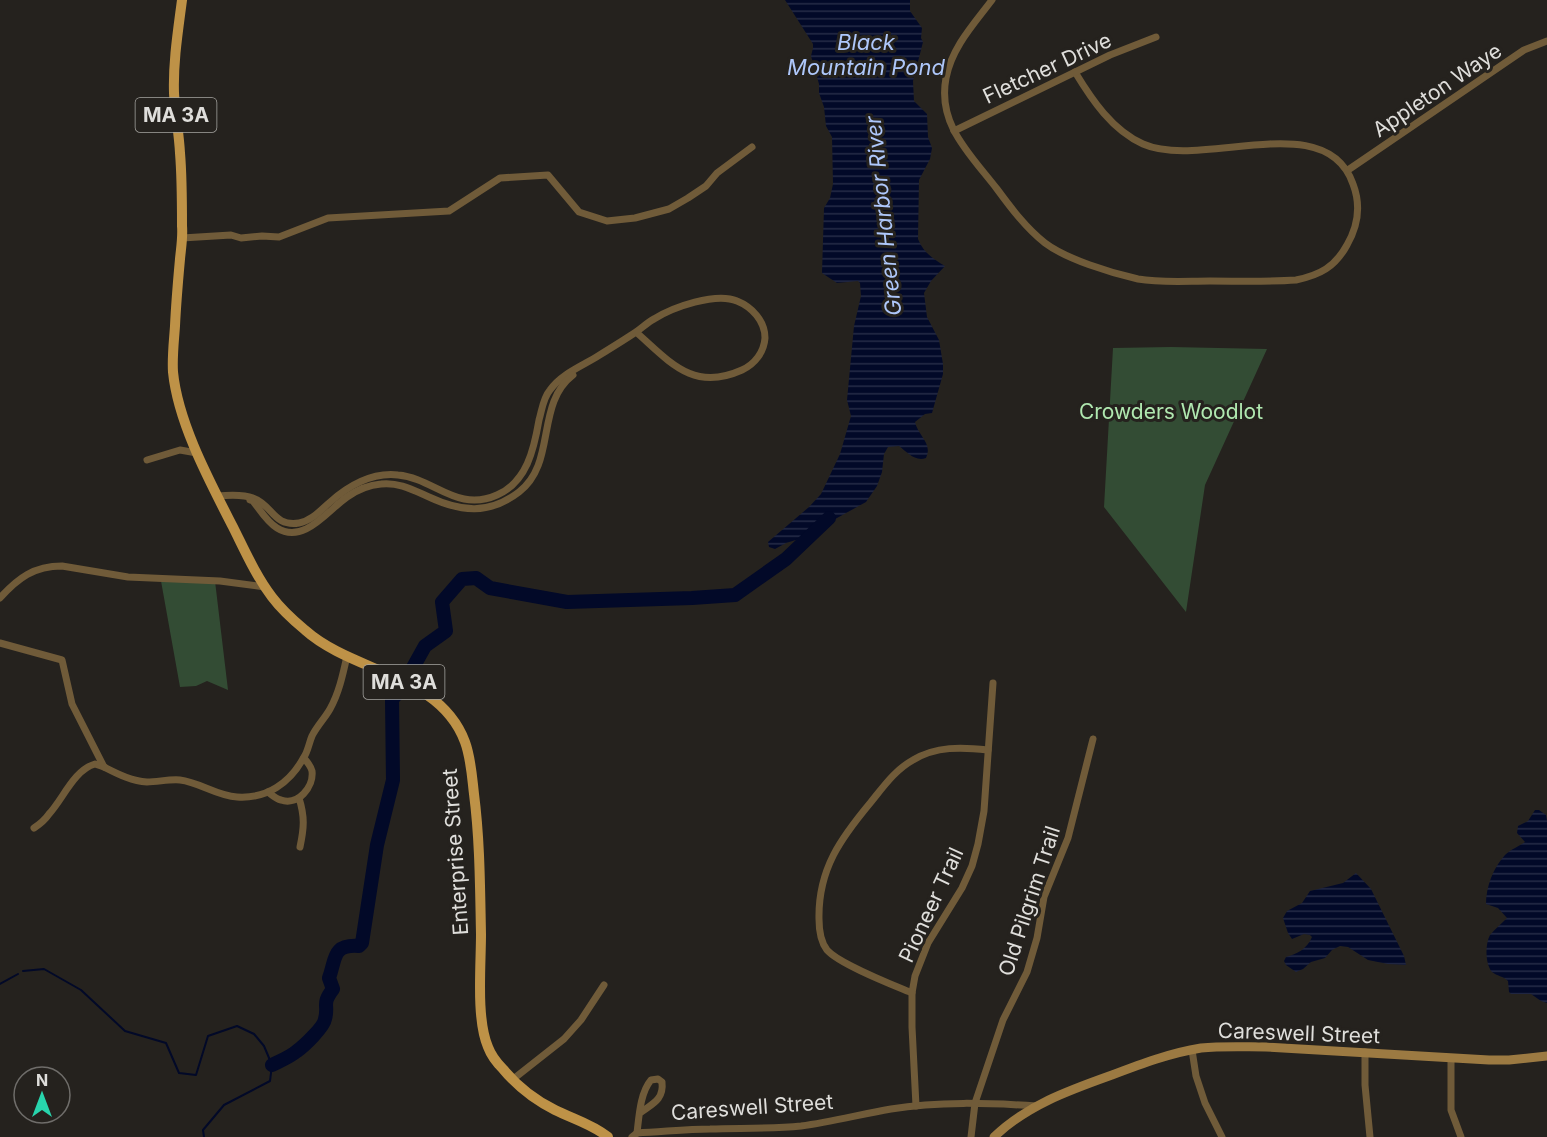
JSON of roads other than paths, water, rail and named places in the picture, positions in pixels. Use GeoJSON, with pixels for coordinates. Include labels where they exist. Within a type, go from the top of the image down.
{"type":"FeatureCollection","features":[{"type":"Feature","properties":{"kind":"main road","name":"MA 3A"},"geometry":{"type":"LineString","coordinates":[[182,0],[174,93],[180,155],[182,234]]}},
{"type":"Feature","properties":{"kind":"main road","name":"Enterprise Street"},"geometry":{"type":"LineString","coordinates":[[182,234],[174,341],[174,375],[179,405],[197,453],[217,496],[265,586],[281,607],[304,630],[321,644],[399,679],[429,696],[452,718],[465,741],[471,774],[478,838],[482,1020],[490,1051],[512,1080],[533,1097],[592,1126],[608,1137]]}},
{"type":"Feature","properties":{"kind":"main road","name":"Careswell Street"},"geometry":{"type":"LineString","coordinates":[[1037,1106],[1061,1094],[1147,1062],[1192,1050],[1240,1046],[1509,1060],[1547,1056]]}},
{"type":"Feature","properties":{"kind":"main road"},"geometry":{"type":"LineString","coordinates":[[994,1137],[1037,1106]]}},
{"type":"Feature","properties":{"kind":"street"},"geometry":{"type":"LineString","coordinates":[[992,0],[957,48],[946,79],[945,103],[954,131],[963,148],[1027,226],[1046,244],[1088,264],[1138,279],[1189,282],[1296,280],[1327,269],[1342,254],[1352,237],[1358,205],[1348,170],[1326,152],[1308,145],[1283,143],[1186,150],[1163,150],[1152,147],[1133,138],[1108,119],[1075,72]]}},
{"type":"Feature","properties":{"kind":"street","name":"Fletcher Drive"},"geometry":{"type":"LineString","coordinates":[[954,131],[1110,55],[1156,37]]}},
{"type":"Feature","properties":{"kind":"street","name":"Appleton Waye"},"geometry":{"type":"LineString","coordinates":[[1348,170],[1524,50],[1547,41]]}},
{"type":"Feature","properties":{"kind":"street"},"geometry":{"type":"LineString","coordinates":[[182,234],[231,235],[241,238],[279,237],[328,218],[449,211],[500,178],[548,175],[579,212],[607,221],[635,218],[669,209],[688,198],[706,186],[717,173],[752,147]]}},
{"type":"Feature","properties":{"kind":"street"},"geometry":{"type":"LineString","coordinates":[[217,496],[253,498],[261,502],[278,520],[298,523],[315,520],[346,489],[370,477],[390,474],[405,476],[428,484],[445,494],[468,500],[497,495],[520,477],[529,462],[544,400],[549,390],[561,378],[655,318],[712,298],[735,300],[752,310],[760,319],[765,338],[760,355],[752,364],[732,374],[708,377],[695,376],[679,369],[636,332]]}},
{"type":"Feature","properties":{"kind":"street"},"geometry":{"type":"LineString","coordinates":[[331,506],[364,488],[389,483],[462,508],[486,508],[502,503],[528,484],[536,471],[551,408],[557,393],[568,379],[597,357]]}},
{"type":"Feature","properties":{"kind":"street"},"geometry":{"type":"LineString","coordinates":[[541,412],[549,416]]}},
{"type":"Feature","properties":{"kind":"street"},"geometry":{"type":"LineString","coordinates":[[147,460],[180,450],[197,453]]}},
{"type":"Feature","properties":{"kind":"street"},"geometry":{"type":"LineString","coordinates":[[389,483],[390,474]]}},
{"type":"Feature","properties":{"kind":"street"},"geometry":{"type":"LineString","coordinates":[[511,486],[517,494]]}},
{"type":"Feature","properties":{"kind":"street"},"geometry":{"type":"LineString","coordinates":[[442,502],[445,494]]}},
{"type":"Feature","properties":{"kind":"street"},"geometry":{"type":"LineString","coordinates":[[0,598],[32,571],[53,566],[128,577],[220,581],[265,586]]}},
{"type":"Feature","properties":{"kind":"street"},"geometry":{"type":"LineString","coordinates":[[0,643],[62,660],[72,705],[104,767]]}},
{"type":"Feature","properties":{"kind":"street"},"geometry":{"type":"LineString","coordinates":[[34,828],[50,813],[85,768],[95,764],[127,778],[163,782],[180,780],[237,797],[268,792],[286,782],[304,758],[312,736],[330,710],[347,656]]}},
{"type":"Feature","properties":{"kind":"street","name":"Pioneer Trail"},"geometry":{"type":"LineString","coordinates":[[916,1106],[912,993],[915,976],[928,943],[949,910],[972,866],[978,844],[984,811],[993,683]]}},
{"type":"Feature","properties":{"kind":"street","name":"Old Pilgrim Trail"},"geometry":{"type":"LineString","coordinates":[[971,1137],[975,1103],[1003,1020],[1027,972],[1037,938],[1044,897],[1068,838],[1093,739]]}},
{"type":"Feature","properties":{"kind":"street"},"geometry":{"type":"LineString","coordinates":[[912,993],[844,962],[827,950],[819,924],[821,890],[826,871],[837,847],[852,824],[887,781],[910,761],[923,754],[943,749],[988,750]]}},
{"type":"Feature","properties":{"kind":"street"},"geometry":{"type":"LineString","coordinates":[[268,792],[284,801],[299,798],[309,787],[312,776],[312,770],[304,758]]}},
{"type":"Feature","properties":{"kind":"street"},"geometry":{"type":"LineString","coordinates":[[299,798],[304,823],[300,847]]}},
{"type":"Feature","properties":{"kind":"street"},"geometry":{"type":"LineString","coordinates":[[512,1080],[564,1040],[587,1012],[604,985]]}},
{"type":"Feature","properties":{"kind":"street"},"geometry":{"type":"LineString","coordinates":[[1192,1050],[1196,1076],[1205,1103],[1222,1137]]}},
{"type":"Feature","properties":{"kind":"street"},"geometry":{"type":"LineString","coordinates":[[1365,1052],[1365,1085],[1370,1137]]}},
{"type":"Feature","properties":{"kind":"street"},"geometry":{"type":"LineString","coordinates":[[1451,1058],[1451,1110],[1461,1137]]}},
{"type":"Feature","properties":{"kind":"street"},"geometry":{"type":"LineString","coordinates":[[635,1135],[646,1086],[651,1080],[658,1079],[662,1083],[663,1091],[660,1098],[640,1113]]}},
{"type":"Feature","properties":{"kind":"street","name":"Careswell Street"},"geometry":{"type":"LineString","coordinates":[[635,1135],[709,1129],[779,1128],[824,1123],[916,1106],[998,1103],[1037,1106]]}},
{"type":"Feature","properties":{"kind":"water","name":"Black Mountain Pond"},"geometry":{"type":"Polygon","coordinates":[[[785,0],[910,0],[910,11],[922,28],[923,42],[913,81],[914,101],[927,114],[928,137],[932,148],[930,159],[919,180],[918,239],[929,255],[945,266],[931,281],[924,293],[927,317],[939,340],[943,364],[943,374],[932,413],[925,414],[915,422],[928,448],[926,458],[915,458],[899,446],[888,447],[884,454],[882,472],[877,486],[866,502],[799,539],[775,549],[769,547],[768,542],[821,494],[840,454],[851,416],[847,400],[854,326],[861,296],[858,281],[837,283],[822,273],[824,208],[830,198],[833,184],[832,137],[826,126],[824,107],[811,56],[813,44],[785,0]]]}},
{"type":"Feature","properties":{"kind":"water"},"geometry":{"type":"Polygon","coordinates":[[[1535,810],[1546,815],[1547,821],[1547,1003],[1531,994],[1511,994],[1508,981],[1492,972],[1486,954],[1490,935],[1507,918],[1498,908],[1486,904],[1491,878],[1505,855],[1525,842],[1517,833],[1518,826],[1528,821],[1535,810]]]}},
{"type":"Feature","properties":{"kind":"water"},"geometry":{"type":"Polygon","coordinates":[[[1356,873],[1371,889],[1404,956],[1406,965],[1368,960],[1348,947],[1340,946],[1332,950],[1325,958],[1311,962],[1296,972],[1284,961],[1286,957],[1304,948],[1312,937],[1304,934],[1292,939],[1283,918],[1287,911],[1302,903],[1310,891],[1343,883],[1356,873]]]}},
{"type":"Feature","properties":{"kind":"waterway","name":"Green Harbor River"},"geometry":{"type":"LineString","coordinates":[[410,673],[425,646],[446,631],[442,602],[462,579],[476,578],[490,588],[567,602],[735,595],[786,559],[829,518]]}},
{"type":"Feature","properties":{"kind":"waterway","name":"Green Harbor River"},"geometry":{"type":"LineString","coordinates":[[272,1065],[294,1053],[321,1027],[325,1019],[327,998],[333,989],[329,978],[336,954],[344,947],[359,946],[362,943],[377,845],[393,780],[392,699],[405,686]]}},
{"type":"Feature","properties":{"kind":"waterway"},"geometry":{"type":"LineString","coordinates":[[23,971],[44,969],[81,990],[125,1031],[166,1043],[179,1073],[196,1075],[208,1036],[237,1026],[254,1034],[264,1046],[272,1065],[270,1081],[224,1105],[203,1130],[204,1137]]}},
{"type":"Feature","properties":{"kind":"waterway"},"geometry":{"type":"LineString","coordinates":[[0,984],[18,974]]}},
{"type":"Feature","properties":{"kind":"park label","name":"Crowders Woodlot"},"geometry":{"type":"Point","coordinates":[1171,411]}}]}
